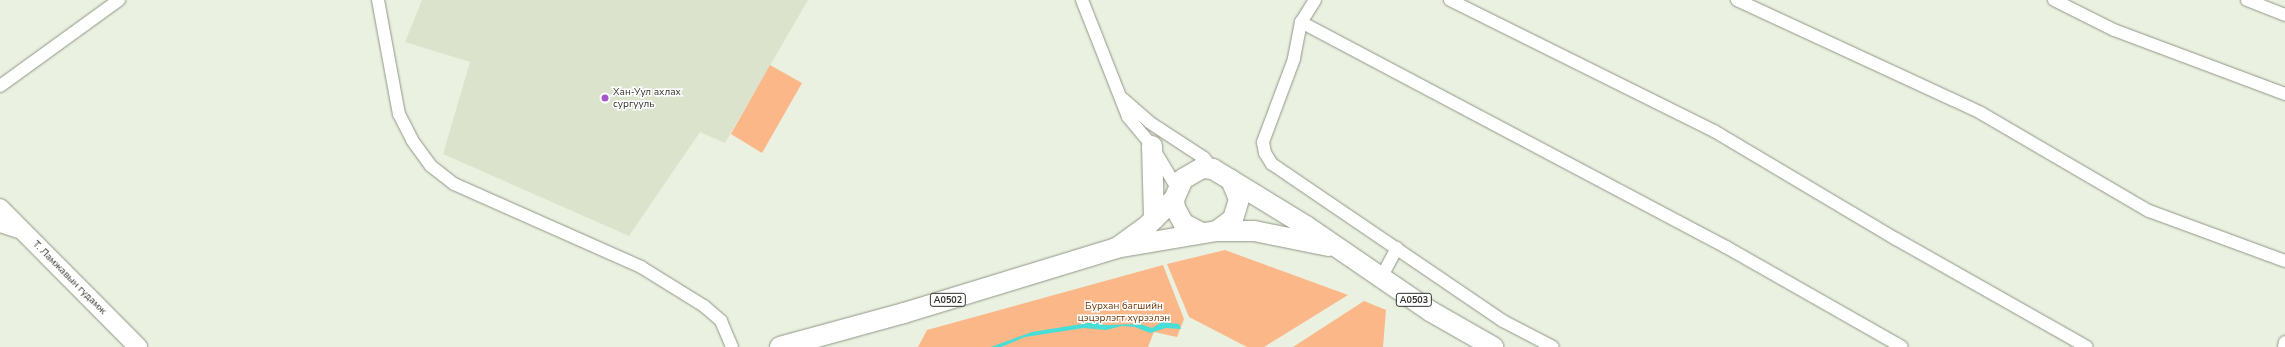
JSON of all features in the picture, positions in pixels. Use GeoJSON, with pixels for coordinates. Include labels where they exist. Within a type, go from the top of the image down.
{"type":"FeatureCollection","features":[{"type":"Feature","properties":{"kind":"main road"},"geometry":{"type":"LineString","coordinates":[[1152,146],[1154,219]]}},
{"type":"Feature","properties":{"kind":"main road"},"geometry":{"type":"LineString","coordinates":[[1213,169],[1231,180]]}},
{"type":"Feature","properties":{"kind":"main road","name":"A0502"},"geometry":{"type":"LineString","coordinates":[[1116,248],[1154,219],[1192,172],[1213,169]]}},
{"type":"Feature","properties":{"kind":"main road","name":"A0502"},"geometry":{"type":"LineString","coordinates":[[780,347],[904,314],[1116,248],[1209,232],[1233,219],[1238,209],[1237,189],[1231,180]]}},
{"type":"Feature","properties":{"kind":"main road","name":"A0503"},"geometry":{"type":"LineString","coordinates":[[1231,180],[1337,248],[1430,311],[1493,347]]}},
{"type":"Feature","properties":{"kind":"main road"},"geometry":{"type":"LineString","coordinates":[[1176,193],[1178,216],[1184,224],[1209,232]]}},
{"type":"Feature","properties":{"kind":"main road","name":"A0503"},"geometry":{"type":"LineString","coordinates":[[1209,232],[1254,231],[1337,248]]}},
{"type":"Feature","properties":{"kind":"street"},"geometry":{"type":"LineString","coordinates":[[0,86],[119,0]]}},
{"type":"Feature","properties":{"kind":"street"},"geometry":{"type":"LineString","coordinates":[[378,0],[399,114],[412,140],[431,166],[454,184],[641,267],[704,306],[721,321],[732,347]]}},
{"type":"Feature","properties":{"kind":"street"},"geometry":{"type":"LineString","coordinates":[[1082,0],[1128,117],[1152,146],[1176,193]]}},
{"type":"Feature","properties":{"kind":"street"},"geometry":{"type":"LineString","coordinates":[[1315,0],[1301,22],[1294,59],[1263,142],[1265,153],[1272,164],[1503,320],[1553,347]]}},
{"type":"Feature","properties":{"kind":"street"},"geometry":{"type":"LineString","coordinates":[[1450,0],[1714,131],[1896,239],[2087,347]]}},
{"type":"Feature","properties":{"kind":"street"},"geometry":{"type":"LineString","coordinates":[[1737,0],[1981,113],[2149,211],[2285,261]]}},
{"type":"Feature","properties":{"kind":"street"},"geometry":{"type":"LineString","coordinates":[[2054,0],[2114,30],[2285,94]]}},
{"type":"Feature","properties":{"kind":"street"},"geometry":{"type":"LineString","coordinates":[[2247,0],[2285,15]]}},
{"type":"Feature","properties":{"kind":"street"},"geometry":{"type":"LineString","coordinates":[[1301,22],[1726,247],[1902,347]]}},
{"type":"Feature","properties":{"kind":"street"},"geometry":{"type":"LineString","coordinates":[[1116,88],[1127,104],[1149,122],[1204,158],[1213,169]]}},
{"type":"Feature","properties":{"kind":"street","name":"Т. Ламжавын гудамж"},"geometry":{"type":"LineString","coordinates":[[0,208],[24,234],[138,347]]}},
{"type":"Feature","properties":{"kind":"street"},"geometry":{"type":"LineString","coordinates":[[0,226],[24,234]]}},
{"type":"Feature","properties":{"kind":"street"},"geometry":{"type":"LineString","coordinates":[[1381,278],[1397,248]]}},
{"type":"Feature","properties":{"kind":"street"},"geometry":{"type":"LineString","coordinates":[[2284,347],[2285,342]]}},
{"type":"Feature","properties":{"kind":"shaded area","name":"Хан-Уул ахлах сургууль"},"geometry":{"type":"Polygon","coordinates":[[[422,0],[808,0],[725,143],[700,132],[629,236],[443,154],[470,62],[405,42],[422,0]]]}},
{"type":"Feature","properties":{"kind":"green space"},"geometry":{"type":"Polygon","coordinates":[[[770,65],[802,83],[762,153],[731,134],[770,65]]]}},
{"type":"Feature","properties":{"kind":"green space","name":"Бурхан багшийн цэцэрлэгт хүрээлэн"},"geometry":{"type":"Polygon","coordinates":[[[1225,250],[1348,295],[1264,347],[1247,347],[1189,317],[1167,264],[1225,250]]]}},
{"type":"Feature","properties":{"kind":"green space","name":"Бурхан багшийн цэцэрлэгт хүрээлэн"},"geometry":{"type":"Polygon","coordinates":[[[1163,265],[1184,319],[1177,337],[1154,332],[1148,347],[918,347],[927,330],[1163,265]]]}},
{"type":"Feature","properties":{"kind":"green space"},"geometry":{"type":"Polygon","coordinates":[[[1364,301],[1386,310],[1383,347],[1293,347],[1364,301]]]}},
{"type":"Feature","properties":{"kind":"water"},"geometry":{"type":"Polygon","coordinates":[[[1094,322],[1104,325],[1140,324],[1152,328],[1162,322],[1179,324],[1181,329],[1166,328],[1150,333],[1135,327],[1122,326],[1106,330],[1084,328],[1025,337],[1001,347],[991,347],[1032,332],[1094,322]]]}},
{"type":"Feature","properties":{"kind":"place","name":"Хан-Уул ахлах сургууль"},"geometry":{"type":"Point","coordinates":[605,98]}}]}
